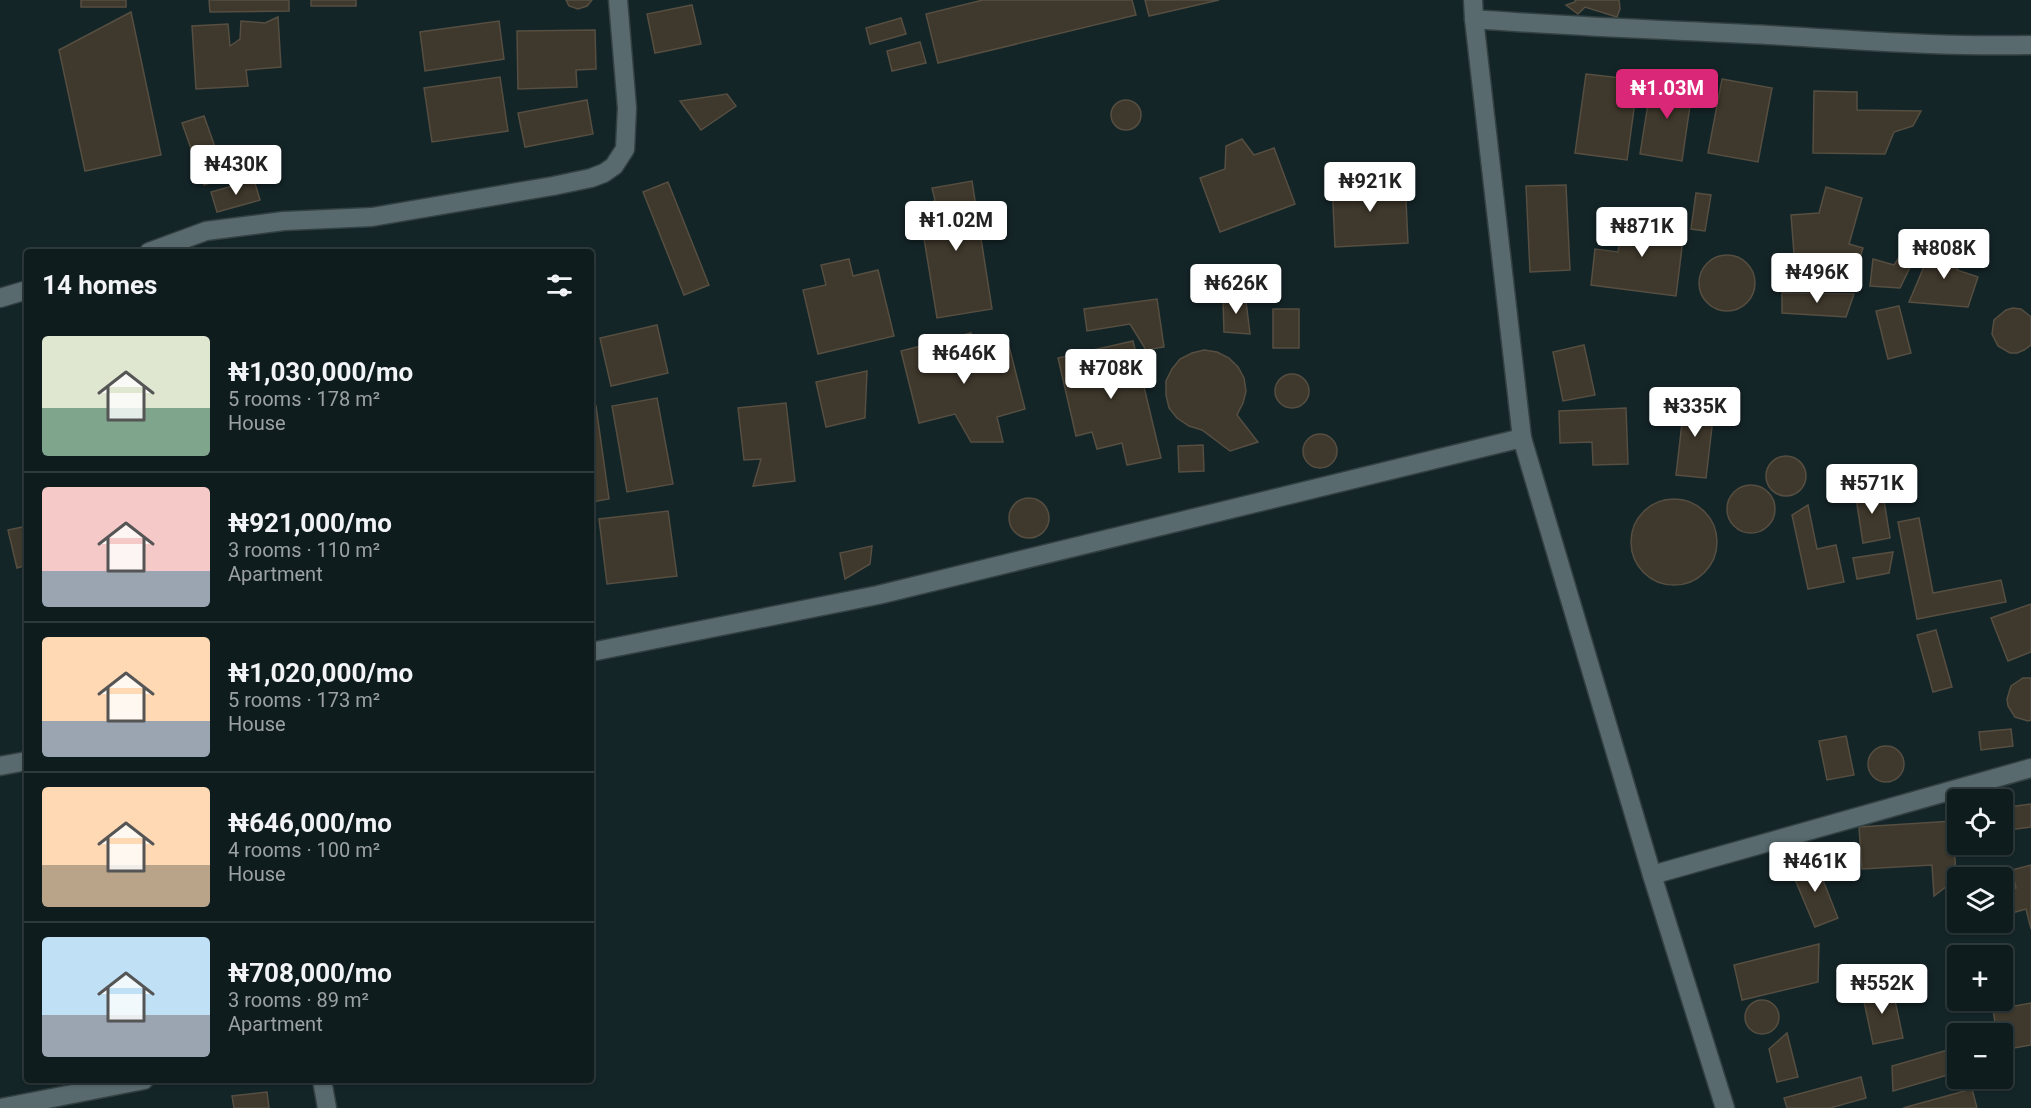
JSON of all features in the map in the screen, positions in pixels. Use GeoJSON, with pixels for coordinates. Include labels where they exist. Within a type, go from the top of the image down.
{"type":"FeatureCollection","features":[{"type":"Feature","properties":{"kind":"street"},"geometry":{"type":"LineString","coordinates":[[157,249],[206,231],[284,221],[372,217],[553,186],[604,173],[622,157],[625,149],[627,108],[618,0]]}},
{"type":"Feature","properties":{"kind":"street"},"geometry":{"type":"LineString","coordinates":[[1473,0],[1522,438],[1652,875],[1725,1108]]}},
{"type":"Feature","properties":{"kind":"street"},"geometry":{"type":"LineString","coordinates":[[1474,19],[1992,46],[2031,45]]}},
{"type":"Feature","properties":{"kind":"street"},"geometry":{"type":"LineString","coordinates":[[0,298],[24,291]]}},
{"type":"Feature","properties":{"kind":"street"},"geometry":{"type":"LineString","coordinates":[[594,651],[878,595],[1522,438]]}},
{"type":"Feature","properties":{"kind":"street"},"geometry":{"type":"LineString","coordinates":[[0,766],[24,762]]}},
{"type":"Feature","properties":{"kind":"street"},"geometry":{"type":"LineString","coordinates":[[1652,875],[2031,768]]}},
{"type":"Feature","properties":{"kind":"street"},"geometry":{"type":"LineString","coordinates":[[1,1108],[129,1083]]}},
{"type":"Feature","properties":{"kind":"street"},"geometry":{"type":"LineString","coordinates":[[323,1083],[327,1108]]}},
{"type":"Feature","properties":{"kind":"building"},"geometry":{"type":"Polygon","coordinates":[[[81,0],[126,0],[126,7],[81,7],[81,0]]]}},
{"type":"Feature","properties":{"kind":"building"},"geometry":{"type":"Polygon","coordinates":[[[209,0],[289,0],[289,11],[210,12],[209,0]]]}},
{"type":"Feature","properties":{"kind":"building"},"geometry":{"type":"Polygon","coordinates":[[[311,0],[356,0],[356,6],[311,6],[311,0]]]}},
{"type":"Feature","properties":{"kind":"building"},"geometry":{"type":"Polygon","coordinates":[[[566,0],[592,0],[587,6],[578,9],[569,6],[566,0]]]}},
{"type":"Feature","properties":{"kind":"building"},"geometry":{"type":"Polygon","coordinates":[[[983,0],[1132,0],[1136,15],[938,63],[926,14],[983,0]]]}},
{"type":"Feature","properties":{"kind":"building"},"geometry":{"type":"Polygon","coordinates":[[[1145,0],[1219,0],[1149,16],[1145,0]]]}},
{"type":"Feature","properties":{"kind":"building"},"geometry":{"type":"Polygon","coordinates":[[[1575,0],[1619,0],[1620,9],[1617,17],[1585,7],[1578,14],[1566,5],[1575,0]]]}},
{"type":"Feature","properties":{"kind":"building"},"geometry":{"type":"Polygon","coordinates":[[[692,5],[701,44],[655,53],[647,14],[692,5]]]}},
{"type":"Feature","properties":{"kind":"building"},"geometry":{"type":"Polygon","coordinates":[[[131,12],[161,155],[85,171],[59,50],[131,12]]]}},
{"type":"Feature","properties":{"kind":"building"},"geometry":{"type":"Polygon","coordinates":[[[278,17],[281,67],[246,70],[248,86],[196,89],[192,26],[228,24],[230,46],[240,39],[241,21],[265,23],[278,17]]]}},
{"type":"Feature","properties":{"kind":"building"},"geometry":{"type":"Polygon","coordinates":[[[901,18],[906,34],[870,44],[866,28],[901,18]]]}},
{"type":"Feature","properties":{"kind":"building"},"geometry":{"type":"Polygon","coordinates":[[[499,21],[504,59],[425,71],[420,32],[499,21]]]}},
{"type":"Feature","properties":{"kind":"building"},"geometry":{"type":"Polygon","coordinates":[[[595,30],[596,69],[576,70],[577,87],[518,89],[517,31],[595,30]]]}},
{"type":"Feature","properties":{"kind":"building"},"geometry":{"type":"Polygon","coordinates":[[[920,42],[926,63],[892,71],[887,51],[920,42]]]}},
{"type":"Feature","properties":{"kind":"building"},"geometry":{"type":"Polygon","coordinates":[[[1586,74],[1638,80],[1627,160],[1575,153],[1586,74]]]}},
{"type":"Feature","properties":{"kind":"building"},"geometry":{"type":"Polygon","coordinates":[[[500,77],[508,131],[432,142],[424,88],[500,77]]]}},
{"type":"Feature","properties":{"kind":"building"},"geometry":{"type":"Polygon","coordinates":[[[1652,79],[1693,85],[1682,161],[1640,154],[1652,79]]]}},
{"type":"Feature","properties":{"kind":"building"},"geometry":{"type":"Polygon","coordinates":[[[1722,79],[1772,88],[1758,162],[1708,153],[1722,79]]]}},
{"type":"Feature","properties":{"kind":"building"},"geometry":{"type":"Polygon","coordinates":[[[1814,91],[1857,92],[1857,110],[1921,111],[1913,126],[1894,132],[1885,154],[1813,153],[1814,91]]]}},
{"type":"Feature","properties":{"kind":"building"},"geometry":{"type":"Polygon","coordinates":[[[727,94],[736,106],[701,130],[680,101],[727,94]]]}},
{"type":"Feature","properties":{"kind":"building"},"geometry":{"type":"Polygon","coordinates":[[[587,100],[593,134],[525,147],[518,113],[587,100]]]}},
{"type":"Feature","properties":{"kind":"building"},"geometry":{"type":"Polygon","coordinates":[[[1126,100],[1132,101],[1140,109],[1140,121],[1132,129],[1126,130],[1120,129],[1112,121],[1111,115],[1112,109],[1120,101],[1126,100]]]}},
{"type":"Feature","properties":{"kind":"building"},"geometry":{"type":"Polygon","coordinates":[[[204,116],[226,178],[204,185],[182,123],[204,116]]]}},
{"type":"Feature","properties":{"kind":"building"},"geometry":{"type":"Polygon","coordinates":[[[1242,139],[1254,155],[1274,148],[1295,204],[1220,232],[1200,178],[1225,169],[1226,146],[1242,139]]]}},
{"type":"Feature","properties":{"kind":"building"},"geometry":{"type":"Polygon","coordinates":[[[1405,179],[1408,243],[1335,247],[1332,182],[1405,179]]]}},
{"type":"Feature","properties":{"kind":"building"},"geometry":{"type":"Polygon","coordinates":[[[254,180],[260,200],[217,212],[211,192],[254,180]]]}},
{"type":"Feature","properties":{"kind":"building"},"geometry":{"type":"Polygon","coordinates":[[[972,181],[992,309],[937,318],[920,214],[935,200],[932,188],[972,181]]]}},
{"type":"Feature","properties":{"kind":"building"},"geometry":{"type":"Polygon","coordinates":[[[668,182],[709,285],[684,295],[643,192],[668,182]]]}},
{"type":"Feature","properties":{"kind":"building"},"geometry":{"type":"Polygon","coordinates":[[[1566,185],[1570,270],[1530,272],[1526,186],[1566,185]]]}},
{"type":"Feature","properties":{"kind":"building"},"geometry":{"type":"Polygon","coordinates":[[[1826,187],[1862,198],[1849,244],[1863,248],[1852,284],[1795,267],[1791,215],[1819,213],[1826,187]]]}},
{"type":"Feature","properties":{"kind":"building"},"geometry":{"type":"Polygon","coordinates":[[[1696,193],[1711,195],[1705,231],[1691,229],[1696,193]]]}},
{"type":"Feature","properties":{"kind":"building"},"geometry":{"type":"Polygon","coordinates":[[[1623,216],[1685,223],[1676,296],[1591,285],[1595,249],[1618,252],[1623,216]]]}},
{"type":"Feature","properties":{"kind":"building"},"geometry":{"type":"Polygon","coordinates":[[[1965,247],[1957,270],[1978,277],[1968,307],[1909,302],[1931,250],[1965,247]]]}},
{"type":"Feature","properties":{"kind":"building"},"geometry":{"type":"Polygon","coordinates":[[[1918,251],[1900,288],[1870,286],[1873,259],[1894,265],[1902,253],[1918,251]]]}},
{"type":"Feature","properties":{"kind":"building"},"geometry":{"type":"Polygon","coordinates":[[[1727,255],[1742,260],[1750,268],[1755,283],[1750,298],[1742,306],[1727,311],[1712,306],[1704,298],[1699,283],[1704,268],[1712,260],[1727,255]]]}},
{"type":"Feature","properties":{"kind":"building"},"geometry":{"type":"Polygon","coordinates":[[[849,259],[853,276],[878,270],[894,336],[818,354],[803,290],[826,285],[821,265],[849,259]]]}},
{"type":"Feature","properties":{"kind":"building"},"geometry":{"type":"Polygon","coordinates":[[[1245,293],[1250,334],[1224,332],[1223,300],[1245,293]]]}},
{"type":"Feature","properties":{"kind":"building"},"geometry":{"type":"Polygon","coordinates":[[[1782,293],[1854,294],[1846,317],[1782,313],[1782,293]]]}},
{"type":"Feature","properties":{"kind":"building"},"geometry":{"type":"Polygon","coordinates":[[[1157,299],[1164,347],[1146,350],[1130,324],[1087,331],[1084,309],[1157,299]]]}},
{"type":"Feature","properties":{"kind":"building"},"geometry":{"type":"Polygon","coordinates":[[[1899,306],[1911,353],[1888,359],[1876,311],[1899,306]]]}},
{"type":"Feature","properties":{"kind":"building"},"geometry":{"type":"Polygon","coordinates":[[[1273,309],[1299,309],[1299,348],[1273,348],[1273,309]]]}},
{"type":"Feature","properties":{"kind":"building"},"geometry":{"type":"Polygon","coordinates":[[[2021,309],[2031,317],[2031,345],[2017,353],[2010,353],[1998,346],[1992,334],[1994,320],[2006,310],[2021,309]]]}},
{"type":"Feature","properties":{"kind":"building"},"geometry":{"type":"Polygon","coordinates":[[[657,325],[668,373],[611,386],[600,338],[657,325]]]}},
{"type":"Feature","properties":{"kind":"building"},"geometry":{"type":"Polygon","coordinates":[[[971,333],[976,354],[1009,346],[1025,409],[997,417],[1003,442],[971,442],[955,414],[919,423],[901,351],[971,333]]]}},
{"type":"Feature","properties":{"kind":"building"},"geometry":{"type":"Polygon","coordinates":[[[1133,341],[1161,458],[1127,465],[1122,443],[1097,449],[1092,432],[1076,436],[1058,358],[1133,341]]]}},
{"type":"Feature","properties":{"kind":"building"},"geometry":{"type":"Polygon","coordinates":[[[1584,345],[1595,395],[1563,401],[1553,352],[1584,345]]]}},
{"type":"Feature","properties":{"kind":"building"},"geometry":{"type":"Polygon","coordinates":[[[1204,350],[1217,352],[1229,358],[1238,367],[1244,378],[1246,391],[1237,415],[1258,442],[1230,451],[1202,430],[1189,426],[1177,418],[1169,408],[1166,381],[1172,369],[1180,359],[1204,350]]]}},
{"type":"Feature","properties":{"kind":"building"},"geometry":{"type":"Polygon","coordinates":[[[867,371],[865,418],[826,427],[816,382],[867,371]]]}},
{"type":"Feature","properties":{"kind":"building"},"geometry":{"type":"Polygon","coordinates":[[[1292,374],[1304,379],[1309,391],[1304,403],[1292,408],[1280,403],[1275,391],[1280,379],[1292,374]]]}},
{"type":"Feature","properties":{"kind":"building"},"geometry":{"type":"Polygon","coordinates":[[[1685,397],[1715,401],[1706,478],[1676,475],[1685,397]]]}},
{"type":"Feature","properties":{"kind":"building"},"geometry":{"type":"Polygon","coordinates":[[[657,398],[673,484],[627,492],[612,406],[657,398]]]}},
{"type":"Feature","properties":{"kind":"building"},"geometry":{"type":"Polygon","coordinates":[[[786,403],[795,481],[753,486],[761,459],[744,460],[738,408],[786,403]]]}},
{"type":"Feature","properties":{"kind":"building"},"geometry":{"type":"Polygon","coordinates":[[[594,406],[596,406],[609,499],[594,502],[594,406]]]}},
{"type":"Feature","properties":{"kind":"building"},"geometry":{"type":"Polygon","coordinates":[[[1626,408],[1628,464],[1593,465],[1592,442],[1560,443],[1559,411],[1626,408]]]}},
{"type":"Feature","properties":{"kind":"building"},"geometry":{"type":"Polygon","coordinates":[[[1320,434],[1332,439],[1337,451],[1332,463],[1320,468],[1308,463],[1303,451],[1308,439],[1320,434]]]}},
{"type":"Feature","properties":{"kind":"building"},"geometry":{"type":"Polygon","coordinates":[[[1203,445],[1204,471],[1179,472],[1178,446],[1203,445]]]}},
{"type":"Feature","properties":{"kind":"building"},"geometry":{"type":"Polygon","coordinates":[[[1786,456],[1794,457],[1800,462],[1805,468],[1805,484],[1800,490],[1794,495],[1786,496],[1778,495],[1772,490],[1767,484],[1766,476],[1767,468],[1772,462],[1778,457],[1786,456]]]}},
{"type":"Feature","properties":{"kind":"building"},"geometry":{"type":"Polygon","coordinates":[[[1751,485],[1768,492],[1775,509],[1768,526],[1751,533],[1734,526],[1727,509],[1734,492],[1751,485]]]}},
{"type":"Feature","properties":{"kind":"building"},"geometry":{"type":"Polygon","coordinates":[[[1882,488],[1890,538],[1863,543],[1855,492],[1882,488]]]}},
{"type":"Feature","properties":{"kind":"building"},"geometry":{"type":"Polygon","coordinates":[[[1029,498],[1043,504],[1049,518],[1043,532],[1029,538],[1015,532],[1009,518],[1015,504],[1029,498]]]}},
{"type":"Feature","properties":{"kind":"building"},"geometry":{"type":"Polygon","coordinates":[[[1674,499],[1698,506],[1710,518],[1717,542],[1710,566],[1698,578],[1674,585],[1650,578],[1638,566],[1631,542],[1638,518],[1650,506],[1674,499]]]}},
{"type":"Feature","properties":{"kind":"building"},"geometry":{"type":"Polygon","coordinates":[[[1808,505],[1817,549],[1836,545],[1844,582],[1808,589],[1792,515],[1808,505]]]}},
{"type":"Feature","properties":{"kind":"building"},"geometry":{"type":"Polygon","coordinates":[[[668,511],[677,576],[607,584],[599,519],[668,511]]]}},
{"type":"Feature","properties":{"kind":"building"},"geometry":{"type":"Polygon","coordinates":[[[1919,518],[1933,593],[2001,580],[2006,602],[1917,619],[1898,522],[1919,518]]]}},
{"type":"Feature","properties":{"kind":"building"},"geometry":{"type":"Polygon","coordinates":[[[24,527],[24,566],[17,568],[8,530],[24,527]]]}},
{"type":"Feature","properties":{"kind":"building"},"geometry":{"type":"Polygon","coordinates":[[[872,546],[870,564],[845,579],[840,553],[872,546]]]}},
{"type":"Feature","properties":{"kind":"building"},"geometry":{"type":"Polygon","coordinates":[[[1893,552],[1889,573],[1857,579],[1853,558],[1893,552]]]}},
{"type":"Feature","properties":{"kind":"building"},"geometry":{"type":"Polygon","coordinates":[[[2031,604],[2031,652],[2008,661],[1991,618],[2031,604]]]}},
{"type":"Feature","properties":{"kind":"building"},"geometry":{"type":"Polygon","coordinates":[[[1936,630],[1952,687],[1933,692],[1917,635],[1936,630]]]}},
{"type":"Feature","properties":{"kind":"building"},"geometry":{"type":"Polygon","coordinates":[[[2023,678],[2031,678],[2031,720],[2028,721],[2015,717],[2008,706],[2007,699],[2011,686],[2023,678]]]}},
{"type":"Feature","properties":{"kind":"building"},"geometry":{"type":"Polygon","coordinates":[[[2011,729],[2013,746],[1981,750],[1979,732],[2011,729]]]}},
{"type":"Feature","properties":{"kind":"building"},"geometry":{"type":"Polygon","coordinates":[[[1846,736],[1854,775],[1827,780],[1819,741],[1846,736]]]}},
{"type":"Feature","properties":{"kind":"building"},"geometry":{"type":"Polygon","coordinates":[[[1886,746],[1898,752],[1904,764],[1898,776],[1886,782],[1874,776],[1868,764],[1874,752],[1886,746]]]}},
{"type":"Feature","properties":{"kind":"building"},"geometry":{"type":"Polygon","coordinates":[[[2031,804],[2031,827],[2013,829],[2013,806],[2031,804]]]}},
{"type":"Feature","properties":{"kind":"building"},"geometry":{"type":"Polygon","coordinates":[[[1947,821],[1947,855],[1955,855],[1955,867],[1947,867],[1947,886],[1934,896],[1932,865],[1862,869],[1859,827],[1947,821]]]}},
{"type":"Feature","properties":{"kind":"building"},"geometry":{"type":"Polygon","coordinates":[[[1815,860],[1838,918],[1815,927],[1791,870],[1815,860]]]}},
{"type":"Feature","properties":{"kind":"building"},"geometry":{"type":"Polygon","coordinates":[[[2031,865],[2031,929],[2026,909],[2013,913],[2013,889],[2016,888],[2013,870],[2031,865]]]}},
{"type":"Feature","properties":{"kind":"building"},"geometry":{"type":"Polygon","coordinates":[[[1819,944],[1818,982],[1742,1000],[1734,965],[1819,944]]]}},
{"type":"Feature","properties":{"kind":"building"},"geometry":{"type":"Polygon","coordinates":[[[1892,986],[1903,1038],[1873,1044],[1862,992],[1892,986]]]}},
{"type":"Feature","properties":{"kind":"building"},"geometry":{"type":"Polygon","coordinates":[[[1762,1000],[1774,1005],[1779,1017],[1774,1029],[1762,1034],[1750,1029],[1745,1017],[1750,1005],[1762,1000]]]}},
{"type":"Feature","properties":{"kind":"building"},"geometry":{"type":"Polygon","coordinates":[[[2031,1003],[2031,1045],[2013,1048],[2013,1023],[1995,1023],[1993,1011],[2013,1011],[2013,1006],[2031,1003]]]}},
{"type":"Feature","properties":{"kind":"building"},"geometry":{"type":"Polygon","coordinates":[[[1787,1033],[1798,1077],[1777,1082],[1769,1049],[1787,1033]]]}},
{"type":"Feature","properties":{"kind":"building"},"geometry":{"type":"Polygon","coordinates":[[[1947,1050],[1947,1075],[1893,1091],[1892,1066],[1947,1050]]]}},
{"type":"Feature","properties":{"kind":"building"},"geometry":{"type":"Polygon","coordinates":[[[1861,1077],[1866,1098],[1830,1108],[1787,1108],[1784,1098],[1861,1077]]]}},
{"type":"Feature","properties":{"kind":"building"},"geometry":{"type":"Polygon","coordinates":[[[1972,1089],[1977,1108],[1903,1108],[1972,1089]]]}},
{"type":"Feature","properties":{"kind":"building"},"geometry":{"type":"Polygon","coordinates":[[[267,1092],[269,1108],[234,1108],[232,1096],[267,1092]]]}}]}
